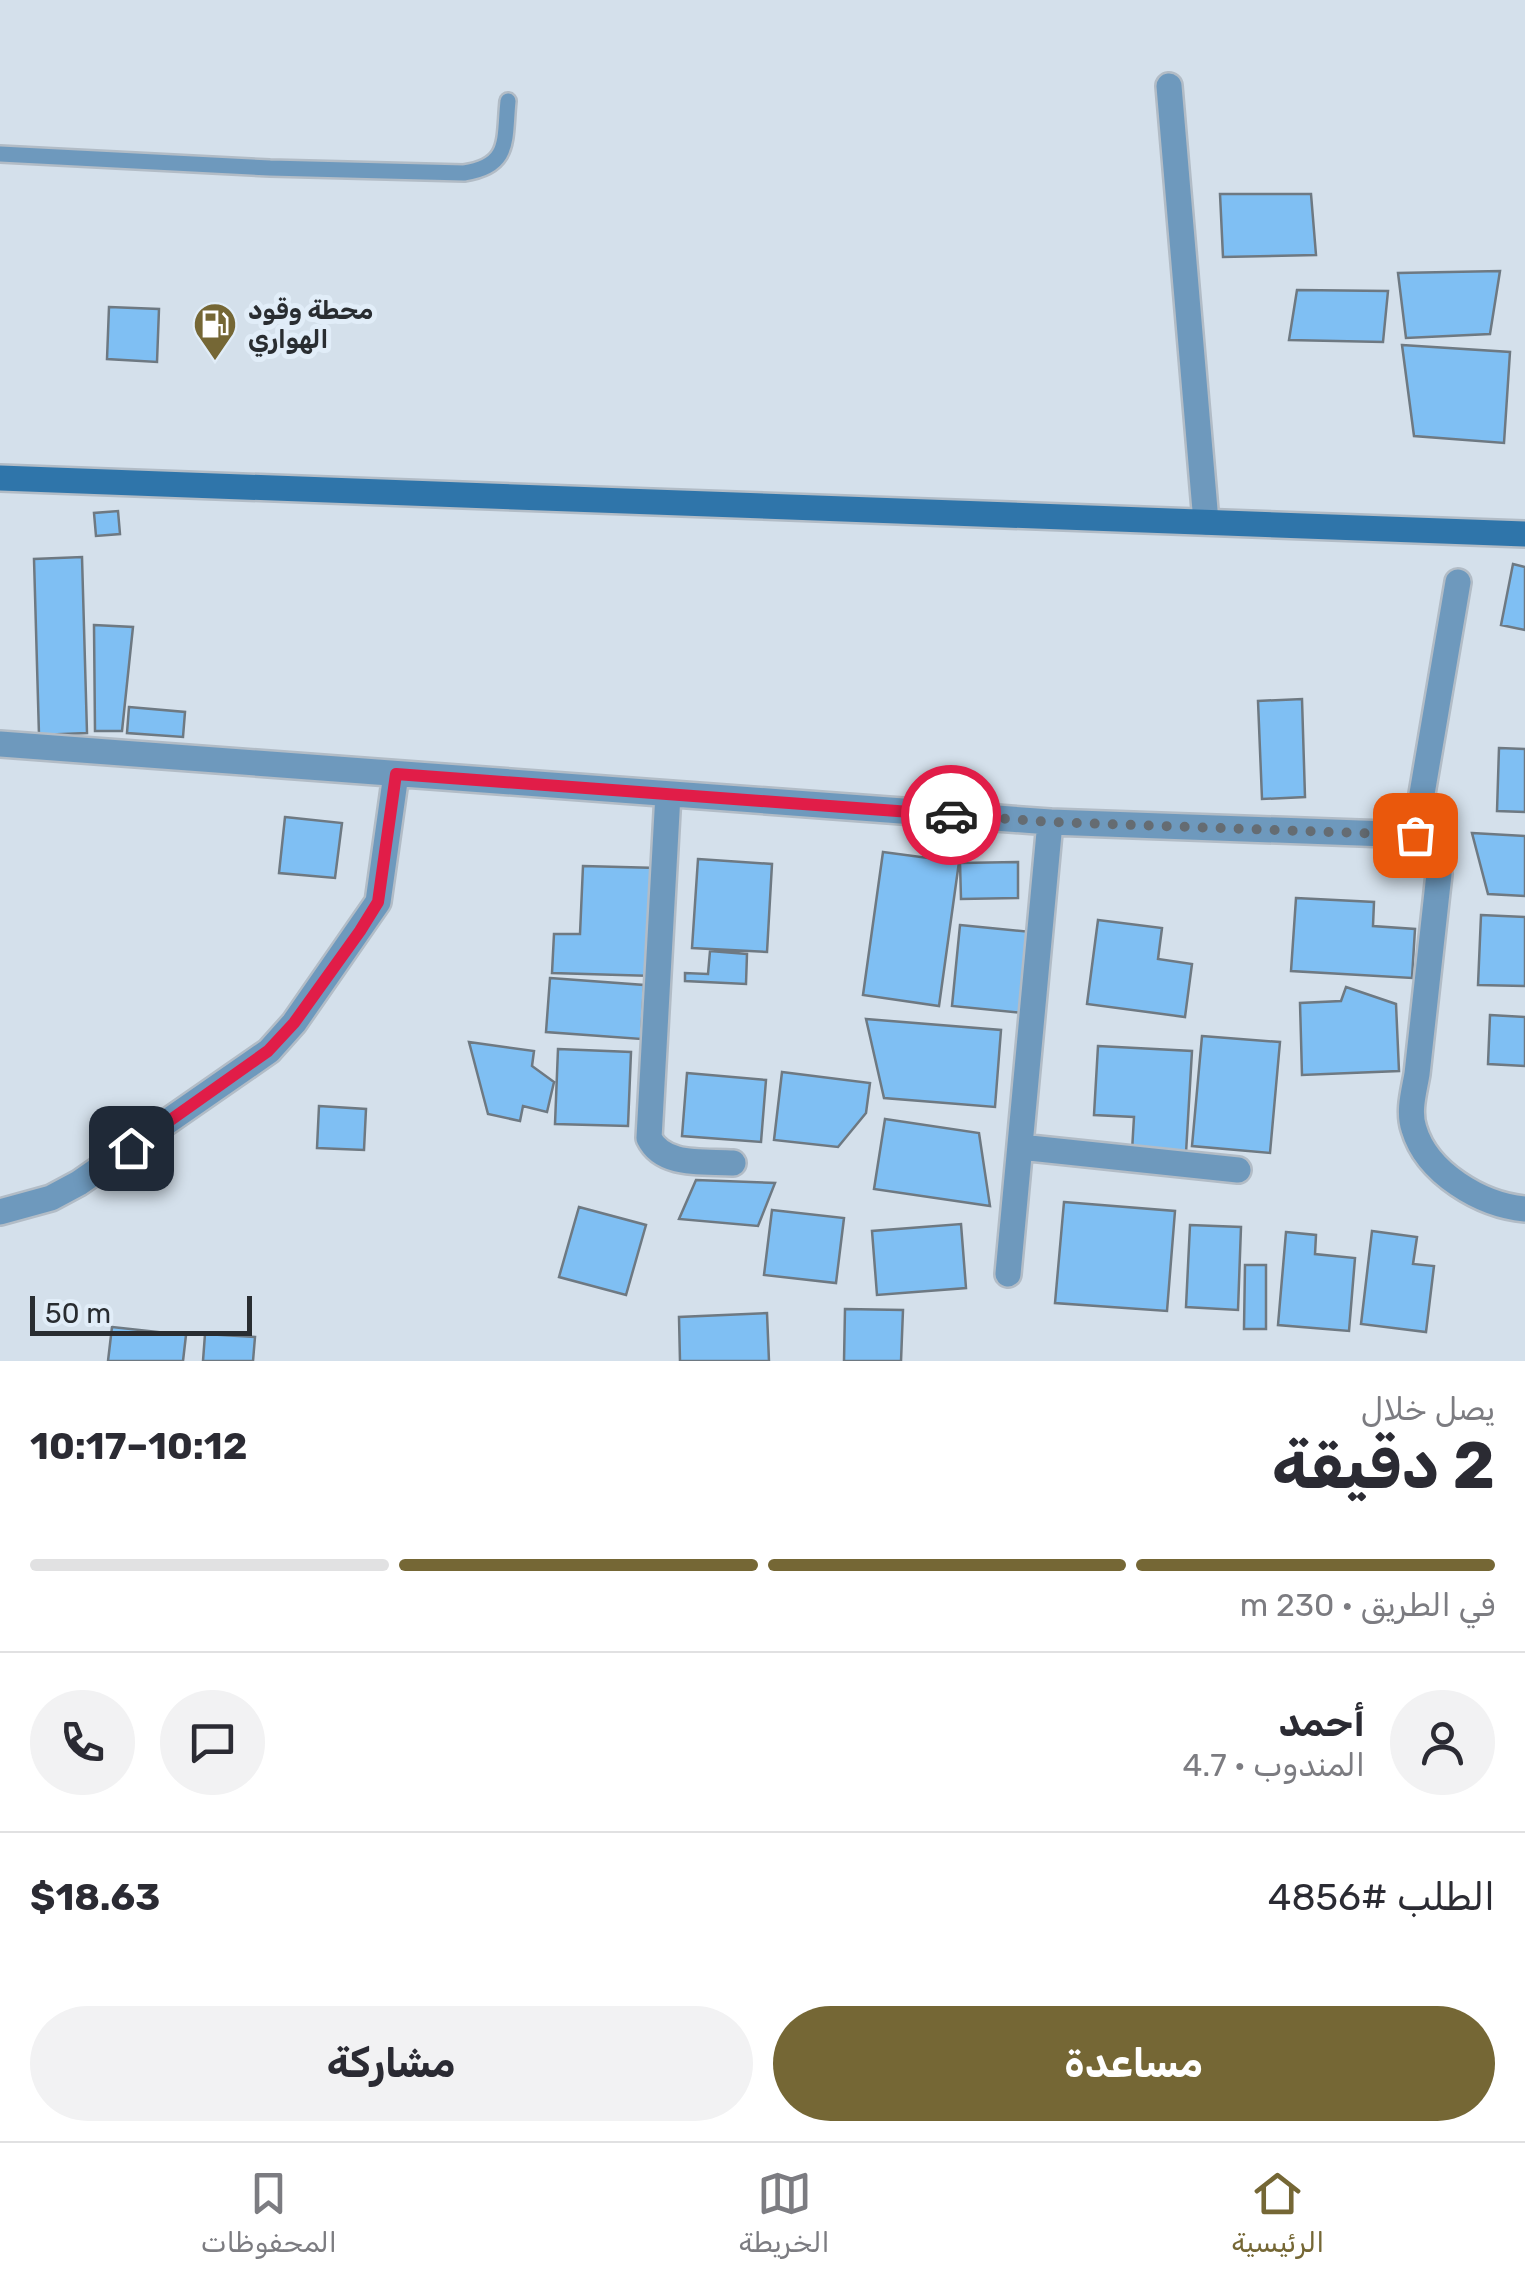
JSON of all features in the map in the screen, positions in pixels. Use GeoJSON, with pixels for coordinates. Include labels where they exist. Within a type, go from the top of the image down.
{"type":"FeatureCollection","features":[{"type":"Feature","properties":{"kind":"street"},"geometry":{"type":"LineString","coordinates":[[1169,86],[1206,522]]}},
{"type":"Feature","properties":{"kind":"street"},"geometry":{"type":"LineString","coordinates":[[0,478],[1525,534]]}},
{"type":"Feature","properties":{"kind":"street"},"geometry":{"type":"LineString","coordinates":[[1415,835],[1458,582]]}},
{"type":"Feature","properties":{"kind":"street"},"geometry":{"type":"LineString","coordinates":[[0,744],[1050,822],[1415,835],[1429,844],[1439,874],[1418,1074],[1411,1104],[1414,1128],[1440,1172],[1468,1189],[1525,1209]]}},
{"type":"Feature","properties":{"kind":"street"},"geometry":{"type":"LineString","coordinates":[[0,1212],[52,1198],[79,1183],[268,1051],[294,1023],[378,902],[396,774]]}},
{"type":"Feature","properties":{"kind":"street"},"geometry":{"type":"LineString","coordinates":[[668,794],[649,1138],[655,1150],[666,1158],[733,1163]]}},
{"type":"Feature","properties":{"kind":"street"},"geometry":{"type":"LineString","coordinates":[[1008,1274],[1050,822]]}},
{"type":"Feature","properties":{"kind":"street"},"geometry":{"type":"LineString","coordinates":[[1020,1147],[1238,1170]]}},
{"type":"Feature","properties":{"kind":"lane"},"geometry":{"type":"LineString","coordinates":[[0,154],[251,167],[464,172],[492,166],[500,157],[508,101]]}},
{"type":"Feature","properties":{"kind":"building"},"geometry":{"type":"Polygon","coordinates":[[[1220,194],[1311,194],[1316,255],[1223,257],[1220,194]]]}},
{"type":"Feature","properties":{"kind":"building"},"geometry":{"type":"Polygon","coordinates":[[[1500,271],[1490,334],[1406,338],[1398,273],[1500,271]]]}},
{"type":"Feature","properties":{"kind":"building"},"geometry":{"type":"Polygon","coordinates":[[[1297,290],[1388,291],[1383,342],[1289,340],[1297,290]]]}},
{"type":"Feature","properties":{"kind":"building"},"geometry":{"type":"Polygon","coordinates":[[[109,307],[159,309],[157,362],[107,359],[109,307]]]}},
{"type":"Feature","properties":{"kind":"building"},"geometry":{"type":"Polygon","coordinates":[[[1402,345],[1510,352],[1504,443],[1414,436],[1402,345]]]}},
{"type":"Feature","properties":{"kind":"building"},"geometry":{"type":"Polygon","coordinates":[[[118,511],[120,534],[96,536],[94,513],[118,511]]]}},
{"type":"Feature","properties":{"kind":"building"},"geometry":{"type":"Polygon","coordinates":[[[82,557],[87,733],[39,735],[34,559],[82,557]]]}},
{"type":"Feature","properties":{"kind":"building"},"geometry":{"type":"Polygon","coordinates":[[[1513,564],[1525,567],[1525,630],[1501,625],[1513,564]]]}},
{"type":"Feature","properties":{"kind":"building"},"geometry":{"type":"Polygon","coordinates":[[[94,625],[133,627],[122,731],[95,731],[94,625]]]}},
{"type":"Feature","properties":{"kind":"building"},"geometry":{"type":"Polygon","coordinates":[[[1302,699],[1305,797],[1262,799],[1258,701],[1302,699]]]}},
{"type":"Feature","properties":{"kind":"building"},"geometry":{"type":"Polygon","coordinates":[[[129,707],[185,712],[183,737],[127,733],[129,707]]]}},
{"type":"Feature","properties":{"kind":"building"},"geometry":{"type":"Polygon","coordinates":[[[1499,748],[1525,749],[1525,812],[1497,811],[1499,748]]]}},
{"type":"Feature","properties":{"kind":"building"},"geometry":{"type":"Polygon","coordinates":[[[285,817],[342,823],[335,878],[279,873],[285,817]]]}},
{"type":"Feature","properties":{"kind":"building"},"geometry":{"type":"Polygon","coordinates":[[[1472,833],[1525,836],[1525,896],[1488,894],[1472,833]]]}},
{"type":"Feature","properties":{"kind":"building"},"geometry":{"type":"Polygon","coordinates":[[[883,852],[959,862],[939,1006],[863,995],[883,852]]]}},
{"type":"Feature","properties":{"kind":"building"},"geometry":{"type":"Polygon","coordinates":[[[698,859],[772,864],[767,952],[692,948],[698,859]]]}},
{"type":"Feature","properties":{"kind":"building"},"geometry":{"type":"Polygon","coordinates":[[[1018,862],[1018,898],[961,899],[960,863],[1018,862]]]}},
{"type":"Feature","properties":{"kind":"building"},"geometry":{"type":"Polygon","coordinates":[[[583,866],[658,868],[654,976],[552,973],[554,934],[580,934],[583,866]]]}},
{"type":"Feature","properties":{"kind":"building"},"geometry":{"type":"Polygon","coordinates":[[[1296,898],[1374,902],[1373,926],[1415,929],[1412,978],[1291,971],[1296,898]]]}},
{"type":"Feature","properties":{"kind":"building"},"geometry":{"type":"Polygon","coordinates":[[[1481,915],[1525,917],[1525,986],[1478,985],[1481,915]]]}},
{"type":"Feature","properties":{"kind":"building"},"geometry":{"type":"Polygon","coordinates":[[[1098,920],[1162,928],[1158,959],[1192,964],[1185,1017],[1087,1004],[1098,920]]]}},
{"type":"Feature","properties":{"kind":"building"},"geometry":{"type":"Polygon","coordinates":[[[960,925],[1032,932],[1024,1013],[952,1006],[960,925]]]}},
{"type":"Feature","properties":{"kind":"building"},"geometry":{"type":"Polygon","coordinates":[[[710,951],[747,954],[746,984],[685,981],[685,973],[708,974],[710,951]]]}},
{"type":"Feature","properties":{"kind":"building"},"geometry":{"type":"Polygon","coordinates":[[[550,978],[644,985],[641,1039],[546,1032],[550,978]]]}},
{"type":"Feature","properties":{"kind":"building"},"geometry":{"type":"Polygon","coordinates":[[[1346,987],[1396,1004],[1399,1071],[1302,1075],[1300,1003],[1341,1001],[1346,987]]]}},
{"type":"Feature","properties":{"kind":"building"},"geometry":{"type":"Polygon","coordinates":[[[1490,1015],[1525,1017],[1525,1066],[1488,1064],[1490,1015]]]}},
{"type":"Feature","properties":{"kind":"building"},"geometry":{"type":"Polygon","coordinates":[[[866,1019],[1001,1030],[995,1107],[884,1098],[866,1019]]]}},
{"type":"Feature","properties":{"kind":"building"},"geometry":{"type":"Polygon","coordinates":[[[1202,1036],[1280,1042],[1270,1153],[1192,1146],[1202,1036]]]}},
{"type":"Feature","properties":{"kind":"building"},"geometry":{"type":"Polygon","coordinates":[[[469,1042],[534,1051],[532,1066],[554,1082],[547,1112],[523,1106],[520,1121],[488,1114],[469,1042]]]}},
{"type":"Feature","properties":{"kind":"building"},"geometry":{"type":"Polygon","coordinates":[[[1098,1046],[1192,1051],[1186,1153],[1132,1151],[1134,1117],[1094,1115],[1098,1046]]]}},
{"type":"Feature","properties":{"kind":"building"},"geometry":{"type":"Polygon","coordinates":[[[558,1049],[631,1052],[628,1126],[555,1124],[558,1049]]]}},
{"type":"Feature","properties":{"kind":"building"},"geometry":{"type":"Polygon","coordinates":[[[782,1072],[870,1083],[866,1113],[838,1147],[774,1140],[782,1072]]]}},
{"type":"Feature","properties":{"kind":"building"},"geometry":{"type":"Polygon","coordinates":[[[687,1073],[766,1080],[761,1142],[682,1136],[687,1073]]]}},
{"type":"Feature","properties":{"kind":"building"},"geometry":{"type":"Polygon","coordinates":[[[319,1106],[366,1109],[364,1150],[317,1148],[319,1106]]]}},
{"type":"Feature","properties":{"kind":"building"},"geometry":{"type":"Polygon","coordinates":[[[885,1119],[979,1133],[990,1206],[874,1189],[885,1119]]]}},
{"type":"Feature","properties":{"kind":"building"},"geometry":{"type":"Polygon","coordinates":[[[696,1180],[775,1183],[758,1226],[679,1219],[696,1180]]]}},
{"type":"Feature","properties":{"kind":"building"},"geometry":{"type":"Polygon","coordinates":[[[1064,1202],[1175,1211],[1167,1311],[1055,1303],[1064,1202]]]}},
{"type":"Feature","properties":{"kind":"building"},"geometry":{"type":"Polygon","coordinates":[[[579,1207],[646,1225],[626,1295],[559,1277],[579,1207]]]}},
{"type":"Feature","properties":{"kind":"building"},"geometry":{"type":"Polygon","coordinates":[[[772,1210],[844,1218],[836,1283],[764,1275],[772,1210]]]}},
{"type":"Feature","properties":{"kind":"building"},"geometry":{"type":"Polygon","coordinates":[[[961,1224],[966,1288],[877,1295],[872,1231],[961,1224]]]}},
{"type":"Feature","properties":{"kind":"building"},"geometry":{"type":"Polygon","coordinates":[[[1190,1225],[1241,1227],[1238,1310],[1186,1307],[1190,1225]]]}},
{"type":"Feature","properties":{"kind":"building"},"geometry":{"type":"Polygon","coordinates":[[[1372,1231],[1417,1237],[1413,1264],[1434,1266],[1426,1332],[1361,1324],[1372,1231]]]}},
{"type":"Feature","properties":{"kind":"building"},"geometry":{"type":"Polygon","coordinates":[[[1286,1232],[1316,1235],[1315,1254],[1355,1258],[1349,1331],[1278,1325],[1286,1232]]]}},
{"type":"Feature","properties":{"kind":"building"},"geometry":{"type":"Polygon","coordinates":[[[1245,1265],[1266,1265],[1266,1329],[1244,1329],[1245,1265]]]}},
{"type":"Feature","properties":{"kind":"building"},"geometry":{"type":"Polygon","coordinates":[[[845,1309],[903,1310],[901,1361],[844,1361],[845,1309]]]}},
{"type":"Feature","properties":{"kind":"building"},"geometry":{"type":"Polygon","coordinates":[[[767,1313],[769,1361],[680,1361],[679,1317],[767,1313]]]}},
{"type":"Feature","properties":{"kind":"building"},"geometry":{"type":"Polygon","coordinates":[[[112,1327],[186,1335],[183,1361],[108,1361],[112,1327]]]}},
{"type":"Feature","properties":{"kind":"building"},"geometry":{"type":"Polygon","coordinates":[[[205,1334],[255,1337],[253,1361],[203,1361],[205,1334]]]}},
{"type":"Feature","properties":{"kind":"way so far"},"geometry":{"type":"LineString","coordinates":[[951,815],[1415,835]]}},
{"type":"Feature","properties":{"kind":"place","name":"محطة وقود الهواري"},"geometry":{"type":"Point","coordinates":[215,362]}},
{"type":"Feature","properties":{"kind":"route"},"geometry":{"type":"LineString","coordinates":[[131,1148],[268,1051],[294,1023],[360,931],[378,902],[396,774],[951,815]]}}]}
